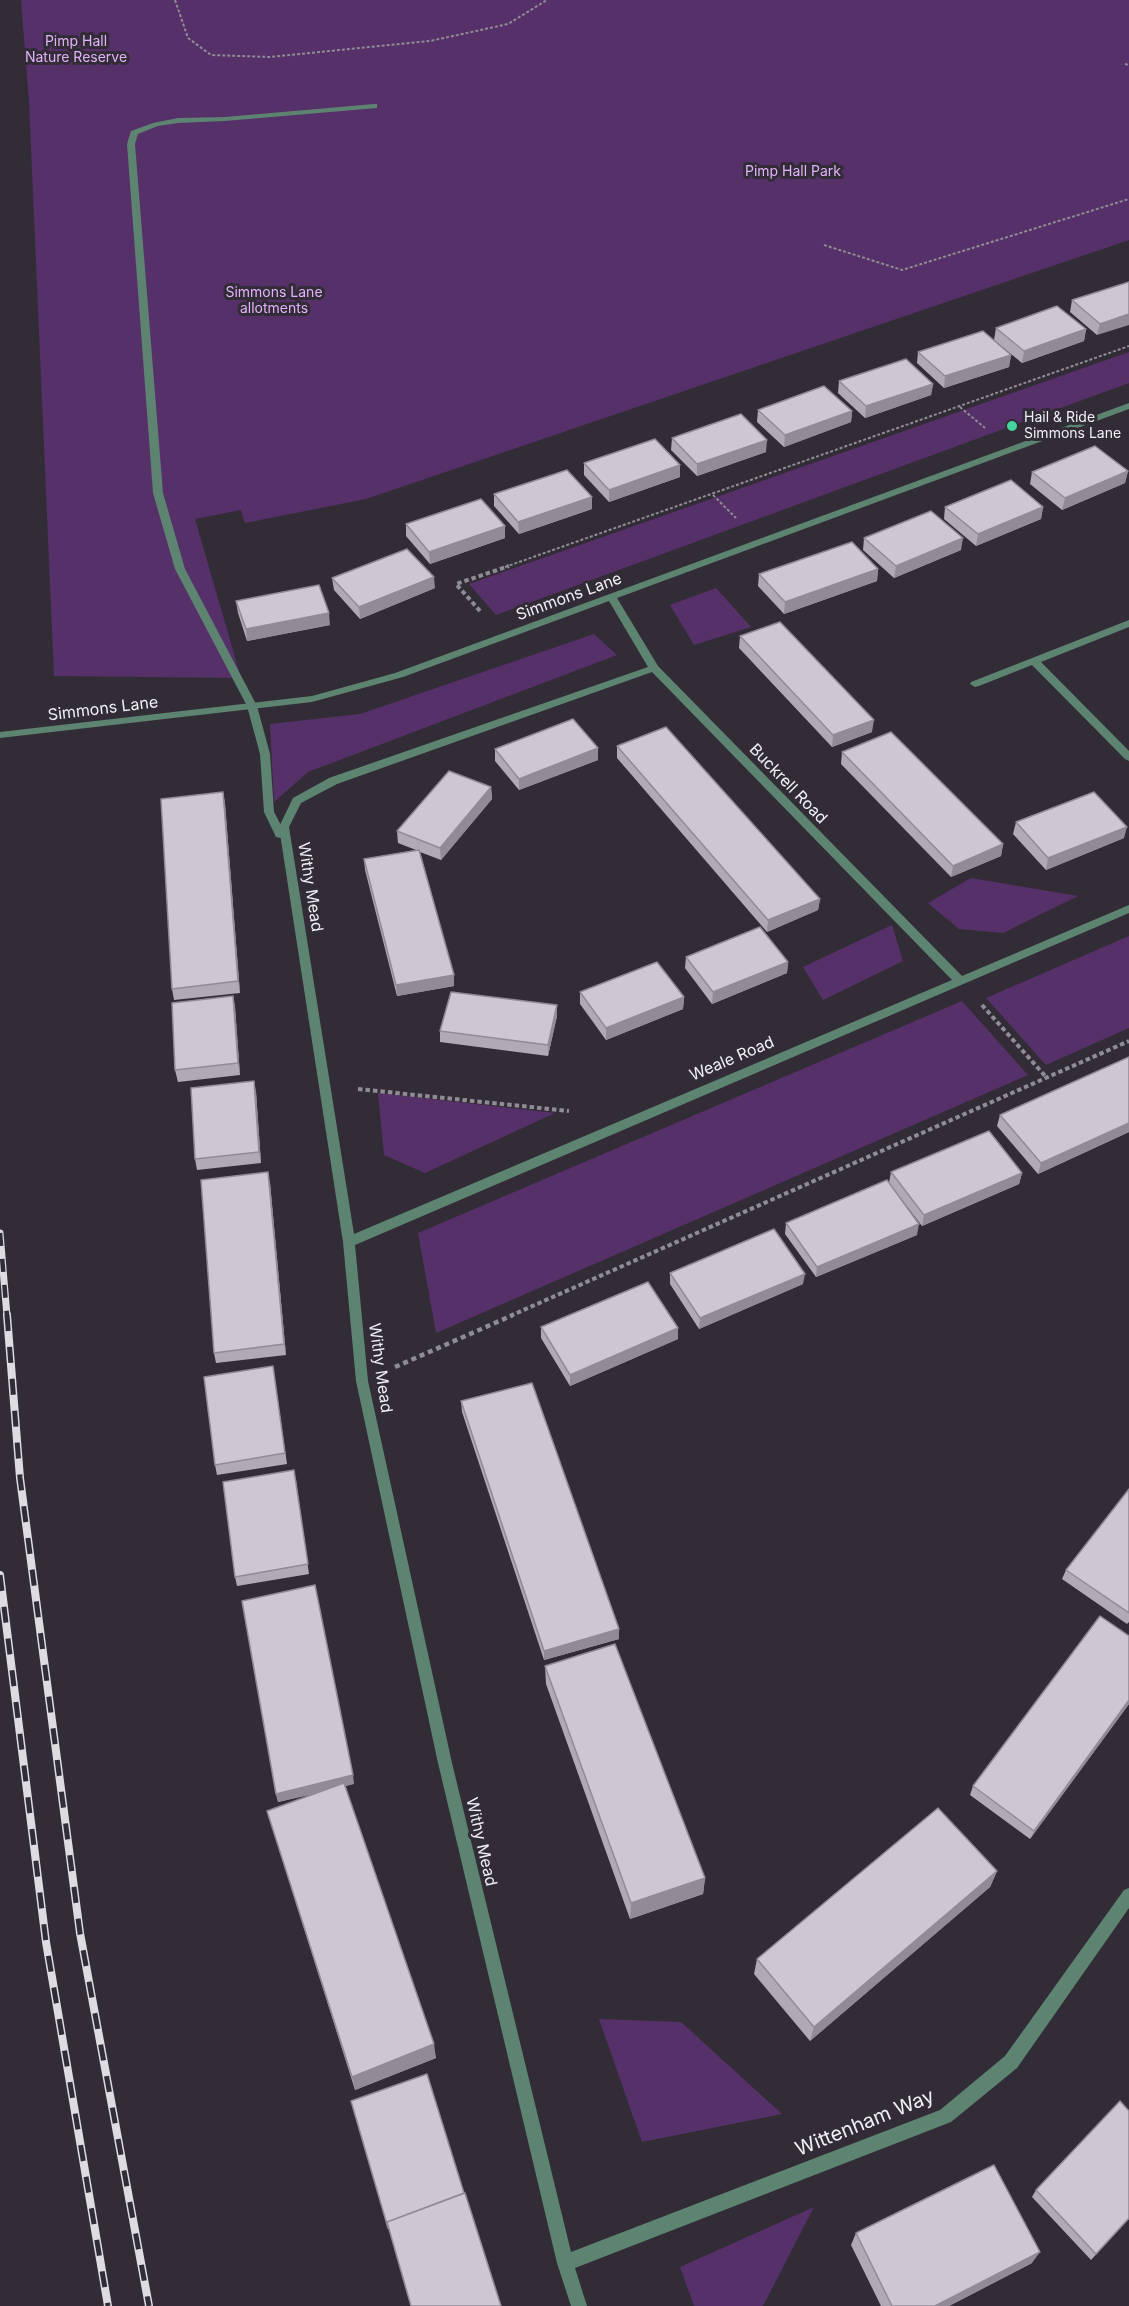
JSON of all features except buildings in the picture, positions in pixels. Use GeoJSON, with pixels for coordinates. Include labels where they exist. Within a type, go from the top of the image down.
{"type":"FeatureCollection","features":[{"type":"Feature","properties":{"kind":"street"},"geometry":{"type":"LineString","coordinates":[[285,835],[280,834],[269,812],[265,754],[252,706],[180,569],[158,493],[131,144],[134,133],[149,125],[167,121],[223,119],[374,106]]}},
{"type":"Feature","properties":{"kind":"street","name":"Simmons Lane"},"geometry":{"type":"LineString","coordinates":[[0,735],[312,699],[399,675],[1129,406]]}},
{"type":"Feature","properties":{"kind":"street","name":"Buckrell Road"},"geometry":{"type":"LineString","coordinates":[[612,597],[654,668],[959,980]]}},
{"type":"Feature","properties":{"kind":"street"},"geometry":{"type":"LineString","coordinates":[[975,684],[1129,623]]}},
{"type":"Feature","properties":{"kind":"street"},"geometry":{"type":"LineString","coordinates":[[1034,661],[1129,757]]}},
{"type":"Feature","properties":{"kind":"street","name":"Withy Mead"},"geometry":{"type":"LineString","coordinates":[[579,2306],[565,2264],[445,1763],[362,1381],[349,1242],[284,827],[297,801],[333,781],[654,668]]}},
{"type":"Feature","properties":{"kind":"street","name":"Weale Road"},"geometry":{"type":"LineString","coordinates":[[349,1242],[1129,909]]}},
{"type":"Feature","properties":{"kind":"street","name":"Wittenham Way"},"geometry":{"type":"LineString","coordinates":[[565,2264],[945,2116],[1011,2062],[1129,1895]]}},
{"type":"Feature","properties":{"kind":"path"},"geometry":{"type":"LineString","coordinates":[[175,0],[188,38],[211,55],[270,57],[430,41],[508,24],[547,0]]}},
{"type":"Feature","properties":{"kind":"path"},"geometry":{"type":"LineString","coordinates":[[824,245],[902,270],[1129,199]]}},
{"type":"Feature","properties":{"kind":"path"},"geometry":{"type":"LineString","coordinates":[[502,637],[456,584],[1129,346]]}},
{"type":"Feature","properties":{"kind":"path"},"geometry":{"type":"LineString","coordinates":[[959,980],[1046,1077]]}},
{"type":"Feature","properties":{"kind":"path"},"geometry":{"type":"LineString","coordinates":[[362,1381],[1129,1041]]}},
{"type":"Feature","properties":{"kind":"path"},"geometry":{"type":"LineString","coordinates":[[324,1086],[580,1112]]}},
{"type":"Feature","properties":{"kind":"green space"},"geometry":{"type":"Polygon","coordinates":[[[21,0],[1129,0],[1129,240],[366,499],[245,523],[241,510],[195,519],[241,678],[54,676],[29,102],[21,0]]]}},
{"type":"Feature","properties":{"kind":"green space"},"geometry":{"type":"Polygon","coordinates":[[[1129,352],[1129,383],[496,615],[469,584],[1129,352]]]}},
{"type":"Feature","properties":{"kind":"green space"},"geometry":{"type":"Polygon","coordinates":[[[716,588],[751,627],[694,645],[670,605],[716,588]]]}},
{"type":"Feature","properties":{"kind":"green space"},"geometry":{"type":"Polygon","coordinates":[[[594,634],[617,655],[308,772],[274,802],[270,724],[360,714],[594,634]]]}},
{"type":"Feature","properties":{"kind":"green space"},"geometry":{"type":"Polygon","coordinates":[[[971,878],[1078,896],[1003,933],[959,929],[928,903],[971,878]]]}},
{"type":"Feature","properties":{"kind":"green space"},"geometry":{"type":"Polygon","coordinates":[[[892,925],[903,961],[823,1000],[803,967],[892,925]]]}},
{"type":"Feature","properties":{"kind":"green space"},"geometry":{"type":"Polygon","coordinates":[[[1129,936],[1129,1028],[1046,1065],[986,998],[1129,936]]]}},
{"type":"Feature","properties":{"kind":"green space"},"geometry":{"type":"Polygon","coordinates":[[[962,1001],[1028,1075],[436,1333],[418,1233],[962,1001]]]}},
{"type":"Feature","properties":{"kind":"green space"},"geometry":{"type":"Polygon","coordinates":[[[378,1093],[555,1113],[425,1173],[384,1155],[378,1093]]]}},
{"type":"Feature","properties":{"kind":"green space"},"geometry":{"type":"Polygon","coordinates":[[[599,2019],[681,2022],[782,2114],[642,2142],[599,2019]]]}},
{"type":"Feature","properties":{"kind":"green space"},"geometry":{"type":"Polygon","coordinates":[[[814,2207],[763,2306],[694,2306],[680,2267],[814,2207]]]}},
{"type":"Feature","properties":{"kind":"railway"},"geometry":{"type":"LineString","coordinates":[[0,1233],[7,1316]]}},
{"type":"Feature","properties":{"kind":"railway"},"geometry":{"type":"LineString","coordinates":[[7,1315],[20,1478],[80,1933],[149,2306]]}},
{"type":"Feature","properties":{"kind":"railway"},"geometry":{"type":"LineString","coordinates":[[0,1575],[46,1942],[108,2306]]}},
{"type":"Feature","properties":{"kind":"place","name":"Hail & Ride Simmons Lane"},"geometry":{"type":"Point","coordinates":[1012,426]}},
{"type":"Feature","properties":{"kind":"park label","name":"Pimp Hall Nature Reserve"},"geometry":{"type":"Point","coordinates":[76,50]}},
{"type":"Feature","properties":{"kind":"park label","name":"Pimp Hall Park"},"geometry":{"type":"Point","coordinates":[793,172]}},
{"type":"Feature","properties":{"kind":"park label","name":"Simmons Lane allotments"},"geometry":{"type":"Point","coordinates":[274,302]}}]}
